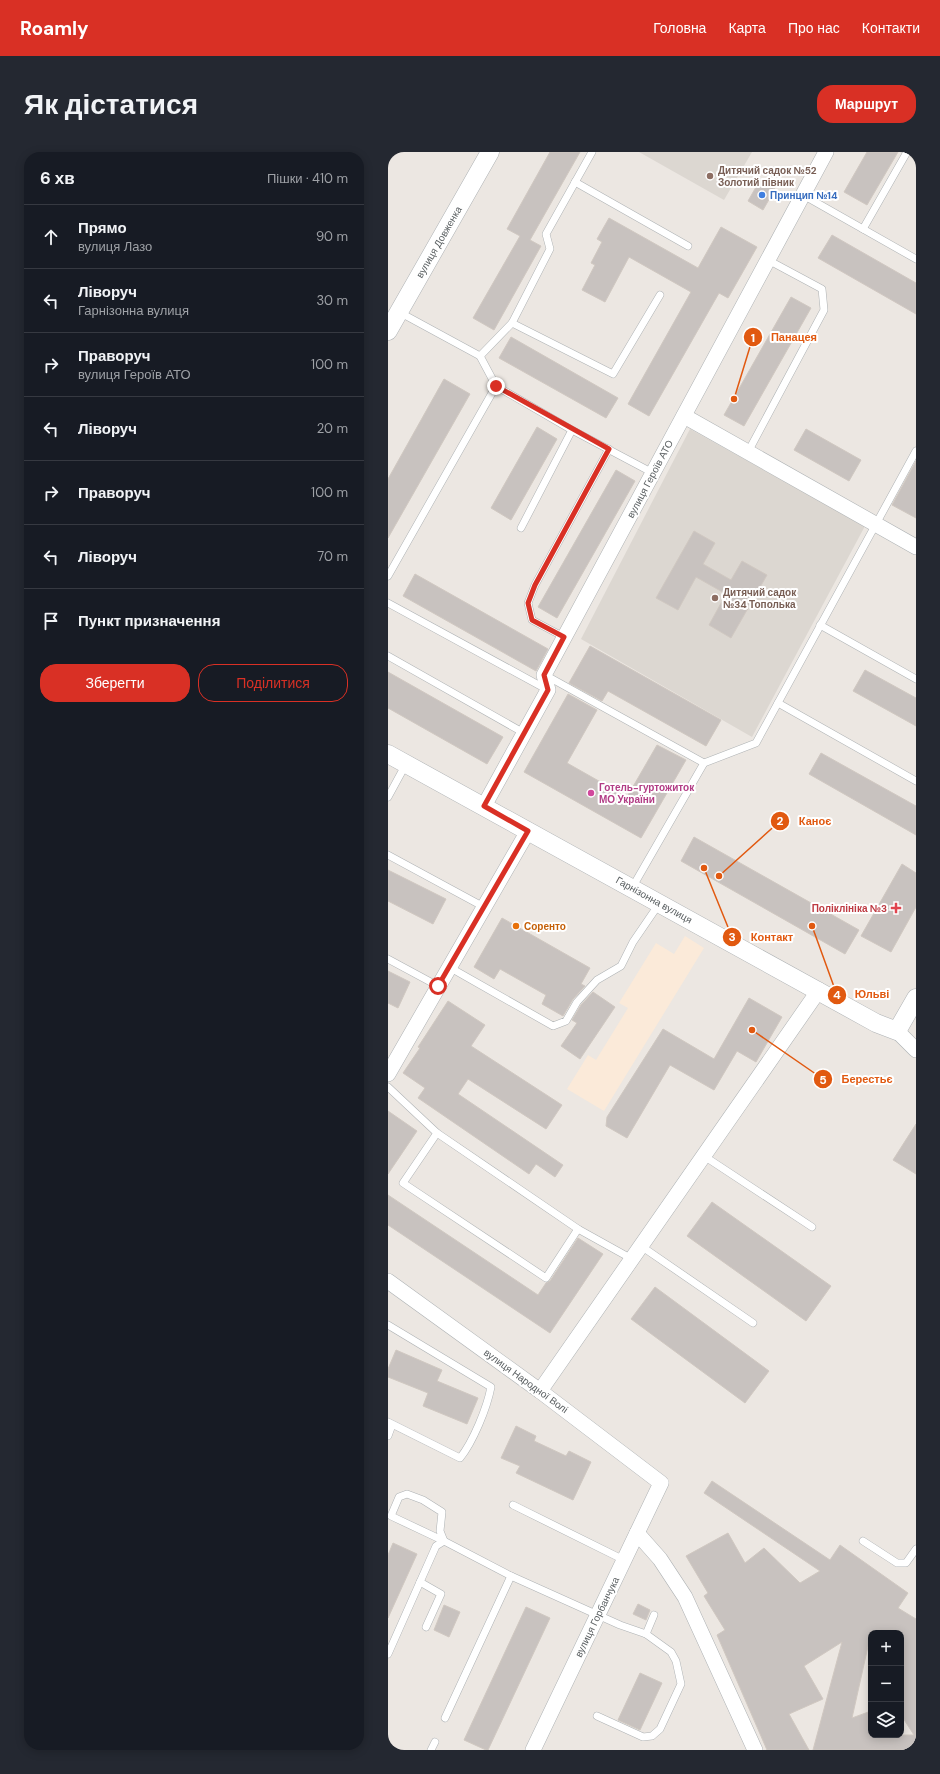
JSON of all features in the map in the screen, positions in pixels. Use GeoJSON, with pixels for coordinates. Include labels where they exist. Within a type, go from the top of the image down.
{"type":"FeatureCollection","features":[{"type":"Feature","properties":{"kind":"street","name":"вулиця Довженка"},"geometry":{"type":"LineString","coordinates":[[388,331],[490,152]]}},
{"type":"Feature","properties":{"kind":"street","name":"вулиця Героїв АТО"},"geometry":{"type":"LineString","coordinates":[[544,675],[826,152]]}},
{"type":"Feature","properties":{"kind":"street"},"geometry":{"type":"LineString","coordinates":[[684,416],[916,547]]}},
{"type":"Feature","properties":{"kind":"street"},"geometry":{"type":"LineString","coordinates":[[484,806],[548,690],[544,675]]}},
{"type":"Feature","properties":{"kind":"street","name":"Гарнізонна вулиця"},"geometry":{"type":"LineString","coordinates":[[388,754],[820,990],[876,1023],[897,1031],[916,1050]]}},
{"type":"Feature","properties":{"kind":"street"},"geometry":{"type":"LineString","coordinates":[[388,1074],[528,831]]}},
{"type":"Feature","properties":{"kind":"street"},"geometry":{"type":"LineString","coordinates":[[540,1391],[820,990]]}},
{"type":"Feature","properties":{"kind":"street"},"geometry":{"type":"LineString","coordinates":[[897,1031],[916,998]]}},
{"type":"Feature","properties":{"kind":"street","name":"вулиця Народної Волі"},"geometry":{"type":"LineString","coordinates":[[388,1282],[540,1391],[661,1483]]}},
{"type":"Feature","properties":{"kind":"street","name":"вулиця Горбанчука"},"geometry":{"type":"LineString","coordinates":[[533,1750],[661,1483]]}},
{"type":"Feature","properties":{"kind":"street"},"geometry":{"type":"LineString","coordinates":[[637,1533],[660,1559],[685,1597],[754,1750]]}},
{"type":"Feature","properties":{"kind":"lane"},"geometry":{"type":"LineString","coordinates":[[480,356],[512,323],[550,249],[546,234],[592,152]]}},
{"type":"Feature","properties":{"kind":"lane"},"geometry":{"type":"LineString","coordinates":[[863,229],[907,152]]}},
{"type":"Feature","properties":{"kind":"lane"},"geometry":{"type":"LineString","coordinates":[[575,182],[688,246]]}},
{"type":"Feature","properties":{"kind":"lane"},"geometry":{"type":"LineString","coordinates":[[803,195],[916,259]]}},
{"type":"Feature","properties":{"kind":"lane"},"geometry":{"type":"LineString","coordinates":[[748,452],[824,310],[822,289],[768,260]]}},
{"type":"Feature","properties":{"kind":"lane"},"geometry":{"type":"LineString","coordinates":[[512,323],[613,374],[660,295]]}},
{"type":"Feature","properties":{"kind":"lane"},"geometry":{"type":"LineString","coordinates":[[399,312],[480,356],[496,386],[572,430],[653,473]]}},
{"type":"Feature","properties":{"kind":"lane"},"geometry":{"type":"LineString","coordinates":[[388,576],[496,386]]}},
{"type":"Feature","properties":{"kind":"lane"},"geometry":{"type":"LineString","coordinates":[[522,528],[572,430]]}},
{"type":"Feature","properties":{"kind":"lane"},"geometry":{"type":"LineString","coordinates":[[564,637],[532,620],[528,603],[535,585],[609,449]]}},
{"type":"Feature","properties":{"kind":"lane"},"geometry":{"type":"LineString","coordinates":[[632,888],[704,763],[756,743],[916,451]]}},
{"type":"Feature","properties":{"kind":"lane"},"geometry":{"type":"LineString","coordinates":[[388,603],[548,690]]}},
{"type":"Feature","properties":{"kind":"lane"},"geometry":{"type":"LineString","coordinates":[[820,625],[916,679]]}},
{"type":"Feature","properties":{"kind":"lane"},"geometry":{"type":"LineString","coordinates":[[388,656],[524,733]]}},
{"type":"Feature","properties":{"kind":"lane"},"geometry":{"type":"LineString","coordinates":[[544,675],[704,763]]}},
{"type":"Feature","properties":{"kind":"lane"},"geometry":{"type":"LineString","coordinates":[[778,703],[916,782]]}},
{"type":"Feature","properties":{"kind":"lane"},"geometry":{"type":"LineString","coordinates":[[388,797],[406,763]]}},
{"type":"Feature","properties":{"kind":"lane"},"geometry":{"type":"LineString","coordinates":[[388,855],[484,906]]}},
{"type":"Feature","properties":{"kind":"lane"},"geometry":{"type":"LineString","coordinates":[[449,967],[553,1026],[566,1020],[577,1002],[597,980],[621,966],[633,942],[659,903]]}},
{"type":"Feature","properties":{"kind":"lane"},"geometry":{"type":"LineString","coordinates":[[388,959],[438,986]]}},
{"type":"Feature","properties":{"kind":"lane"},"geometry":{"type":"LineString","coordinates":[[388,1087],[437,1133],[578,1229],[632,1259]]}},
{"type":"Feature","properties":{"kind":"lane"},"geometry":{"type":"LineString","coordinates":[[437,1133],[403,1183],[546,1278],[578,1229]]}},
{"type":"Feature","properties":{"kind":"lane"},"geometry":{"type":"LineString","coordinates":[[704,1156],[812,1227]]}},
{"type":"Feature","properties":{"kind":"lane"},"geometry":{"type":"LineString","coordinates":[[641,1246],[753,1323]]}},
{"type":"Feature","properties":{"kind":"lane"},"geometry":{"type":"LineString","coordinates":[[388,1325],[491,1387],[488,1403],[467,1447],[460,1458],[390,1424],[388,1436]]}},
{"type":"Feature","properties":{"kind":"lane"},"geometry":{"type":"LineString","coordinates":[[444,1540],[440,1531],[442,1512],[423,1500],[407,1494],[399,1497],[390,1516],[444,1540],[511,1576],[598,1615],[646,1634],[671,1652],[676,1661],[681,1684],[660,1729],[652,1736],[643,1738],[597,1716]]}},
{"type":"Feature","properties":{"kind":"lane"},"geometry":{"type":"LineString","coordinates":[[513,1505],[624,1560]]}},
{"type":"Feature","properties":{"kind":"lane"},"geometry":{"type":"LineString","coordinates":[[388,1654],[436,1546],[444,1540]]}},
{"type":"Feature","properties":{"kind":"lane"},"geometry":{"type":"LineString","coordinates":[[863,1541],[897,1563],[906,1563],[916,1549]]}},
{"type":"Feature","properties":{"kind":"lane"},"geometry":{"type":"LineString","coordinates":[[445,1718],[511,1576]]}},
{"type":"Feature","properties":{"kind":"lane"},"geometry":{"type":"LineString","coordinates":[[420,1582],[441,1594],[426,1627]]}},
{"type":"Feature","properties":{"kind":"lane"},"geometry":{"type":"LineString","coordinates":[[646,1634],[654,1615]]}},
{"type":"Feature","properties":{"kind":"lane"},"geometry":{"type":"LineString","coordinates":[[431,1750],[435,1742]]}},
{"type":"Feature","properties":{"kind":"shaded area","name":"Дитячий садок №52 Золотий півник"},"geometry":{"type":"Polygon","coordinates":[[[639,152],[752,152],[724,200],[639,152]]]}},
{"type":"Feature","properties":{"kind":"shaded area","name":"Дитячий садок №34 Тополька"},"geometry":{"type":"Polygon","coordinates":[[[690,429],[865,526],[752,737],[581,639],[690,429]]]}},
{"type":"Feature","properties":{"kind":"shaded area"},"geometry":{"type":"Polygon","coordinates":[[[685,936],[704,948],[604,1111],[567,1089],[588,1055],[596,1060],[628,1008],[619,1003],[656,943],[674,954],[685,936]]]}},
{"type":"Feature","properties":{"kind":"building"},"geometry":{"type":"Polygon","coordinates":[[[550,152],[580,152],[530,240],[541,246],[494,330],[473,318],[520,236],[507,229],[550,152]]]}},
{"type":"Feature","properties":{"kind":"building"},"geometry":{"type":"Polygon","coordinates":[[[867,152],[898,152],[867,205],[844,192],[867,152]]]}},
{"type":"Feature","properties":{"kind":"building"},"geometry":{"type":"Polygon","coordinates":[[[760,180],[775,189],[763,210],[748,201],[760,180]]]}},
{"type":"Feature","properties":{"kind":"building"},"geometry":{"type":"Polygon","coordinates":[[[609,218],[698,268],[721,227],[757,247],[728,298],[719,293],[649,416],[628,404],[691,292],[629,257],[605,302],[582,290],[595,265],[591,263],[602,242],[597,239],[609,218]]]}},
{"type":"Feature","properties":{"kind":"building"},"geometry":{"type":"Polygon","coordinates":[[[832,235],[916,283],[916,314],[818,258],[832,235]]]}},
{"type":"Feature","properties":{"kind":"building"},"geometry":{"type":"Polygon","coordinates":[[[791,297],[811,308],[744,426],[724,415],[791,297]]]}},
{"type":"Feature","properties":{"kind":"building"},"geometry":{"type":"Polygon","coordinates":[[[511,337],[618,398],[606,418],[499,358],[511,337]]]}},
{"type":"Feature","properties":{"kind":"building"},"geometry":{"type":"Polygon","coordinates":[[[444,379],[470,394],[388,538],[388,479],[444,379]]]}},
{"type":"Feature","properties":{"kind":"building"},"geometry":{"type":"Polygon","coordinates":[[[537,427],[557,439],[511,520],[491,508],[537,427]]]}},
{"type":"Feature","properties":{"kind":"building"},"geometry":{"type":"Polygon","coordinates":[[[806,429],[861,460],[849,481],[794,450],[806,429]]]}},
{"type":"Feature","properties":{"kind":"building"},"geometry":{"type":"Polygon","coordinates":[[[916,461],[916,518],[892,505],[916,461]]]}},
{"type":"Feature","properties":{"kind":"building"},"geometry":{"type":"Polygon","coordinates":[[[616,470],[635,481],[557,618],[538,607],[616,470]]]}},
{"type":"Feature","properties":{"kind":"building"},"geometry":{"type":"Polygon","coordinates":[[[694,531],[715,543],[703,564],[731,580],[742,561],[767,575],[731,638],[709,625],[726,594],[696,577],[678,610],[656,598],[694,531]]]}},
{"type":"Feature","properties":{"kind":"building"},"geometry":{"type":"Polygon","coordinates":[[[415,574],[548,649],[536,671],[403,596],[415,574]]]}},
{"type":"Feature","properties":{"kind":"building"},"geometry":{"type":"Polygon","coordinates":[[[590,646],[721,720],[706,746],[608,691],[602,701],[569,683],[590,646]]]}},
{"type":"Feature","properties":{"kind":"building"},"geometry":{"type":"Polygon","coordinates":[[[865,670],[916,698],[916,726],[853,691],[865,670]]]}},
{"type":"Feature","properties":{"kind":"building"},"geometry":{"type":"Polygon","coordinates":[[[388,672],[503,737],[487,764],[388,708],[388,672]]]}},
{"type":"Feature","properties":{"kind":"building"},"geometry":{"type":"Polygon","coordinates":[[[568,694],[597,710],[567,763],[627,797],[657,745],[686,760],[641,838],[524,772],[568,694]]]}},
{"type":"Feature","properties":{"kind":"building"},"geometry":{"type":"Polygon","coordinates":[[[821,753],[916,806],[916,835],[809,774],[821,753]]]}},
{"type":"Feature","properties":{"kind":"building"},"geometry":{"type":"Polygon","coordinates":[[[694,837],[859,930],[845,954],[681,861],[694,837]]]}},
{"type":"Feature","properties":{"kind":"building"},"geometry":{"type":"Polygon","coordinates":[[[902,864],[916,873],[916,907],[891,952],[861,936],[902,864]]]}},
{"type":"Feature","properties":{"kind":"building"},"geometry":{"type":"Polygon","coordinates":[[[388,870],[446,899],[433,924],[388,901],[388,870]]]}},
{"type":"Feature","properties":{"kind":"building"},"geometry":{"type":"Polygon","coordinates":[[[502,918],[590,968],[581,984],[585,986],[573,999],[563,1016],[542,1004],[546,995],[500,969],[494,979],[474,967],[502,918]]]}},
{"type":"Feature","properties":{"kind":"building"},"geometry":{"type":"Polygon","coordinates":[[[388,971],[410,982],[398,1008],[388,1003],[388,971]]]}},
{"type":"Feature","properties":{"kind":"building"},"geometry":{"type":"Polygon","coordinates":[[[593,992],[615,1007],[580,1059],[561,1046],[577,1023],[572,1020],[581,1005],[593,992]]]}},
{"type":"Feature","properties":{"kind":"building"},"geometry":{"type":"Polygon","coordinates":[[[749,998],[782,1017],[756,1062],[737,1051],[714,1090],[670,1065],[627,1138],[606,1126],[607,1117],[663,1029],[714,1059],[749,998]]]}},
{"type":"Feature","properties":{"kind":"building"},"geometry":{"type":"Polygon","coordinates":[[[448,1001],[485,1025],[471,1046],[562,1105],[546,1129],[468,1079],[458,1094],[563,1165],[555,1177],[536,1164],[529,1174],[418,1098],[425,1088],[403,1073],[448,1001]]]}},
{"type":"Feature","properties":{"kind":"building"},"geometry":{"type":"Polygon","coordinates":[[[388,1111],[417,1131],[388,1174],[388,1111]]]}},
{"type":"Feature","properties":{"kind":"building"},"geometry":{"type":"Polygon","coordinates":[[[916,1124],[916,1174],[893,1160],[916,1124]]]}},
{"type":"Feature","properties":{"kind":"building"},"geometry":{"type":"Polygon","coordinates":[[[388,1195],[538,1295],[546,1283],[550,1281],[578,1238],[603,1254],[550,1333],[388,1225],[388,1195]]]}},
{"type":"Feature","properties":{"kind":"building"},"geometry":{"type":"Polygon","coordinates":[[[712,1202],[831,1286],[806,1321],[687,1236],[712,1202]]]}},
{"type":"Feature","properties":{"kind":"building"},"geometry":{"type":"Polygon","coordinates":[[[655,1287],[769,1371],[745,1403],[631,1319],[655,1287]]]}},
{"type":"Feature","properties":{"kind":"building"},"geometry":{"type":"Polygon","coordinates":[[[396,1350],[442,1370],[437,1381],[478,1398],[467,1424],[423,1406],[428,1393],[388,1377],[388,1369],[396,1350]]]}},
{"type":"Feature","properties":{"kind":"building"},"geometry":{"type":"Polygon","coordinates":[[[516,1426],[536,1436],[534,1441],[566,1456],[569,1451],[591,1462],[573,1500],[516,1473],[520,1466],[501,1458],[516,1426]]]}},
{"type":"Feature","properties":{"kind":"building"},"geometry":{"type":"Polygon","coordinates":[[[712,1481],[830,1560],[840,1545],[908,1593],[898,1608],[916,1619],[916,1750],[813,1750],[842,1642],[804,1666],[823,1699],[789,1714],[809,1750],[767,1750],[717,1635],[725,1630],[704,1596],[708,1593],[686,1556],[728,1533],[745,1563],[764,1548],[800,1583],[820,1571],[704,1493],[712,1481]]]}},
{"type":"Feature","properties":{"kind":"building"},"geometry":{"type":"Polygon","coordinates":[[[393,1543],[417,1554],[388,1618],[388,1555],[393,1543]]]}},
{"type":"Feature","properties":{"kind":"building"},"geometry":{"type":"Polygon","coordinates":[[[638,1604],[650,1610],[646,1620],[633,1614],[638,1604]]]}},
{"type":"Feature","properties":{"kind":"building"},"geometry":{"type":"Polygon","coordinates":[[[444,1605],[460,1612],[449,1637],[434,1630],[444,1605]]]}},
{"type":"Feature","properties":{"kind":"building"},"geometry":{"type":"Polygon","coordinates":[[[526,1607],[550,1618],[488,1750],[486,1750],[464,1740],[526,1607]]]}},
{"type":"Feature","properties":{"kind":"building"},"geometry":{"type":"Polygon","coordinates":[[[640,1673],[662,1683],[640,1730],[618,1720],[640,1673]]]}},
{"type":"Feature","properties":{"kind":"place","name":"Дитячий садок №52 Золотий півник"},"geometry":{"type":"Point","coordinates":[710,176]}},
{"type":"Feature","properties":{"kind":"place","name":"Принцип №14"},"geometry":{"type":"Point","coordinates":[762,195]}},
{"type":"Feature","properties":{"kind":"place","name":"Панацея"},"geometry":{"type":"Point","coordinates":[734,399]}},
{"type":"Feature","properties":{"kind":"place","name":"Дитячий садок №34 Тополька"},"geometry":{"type":"Point","coordinates":[715,598]}},
{"type":"Feature","properties":{"kind":"place","name":"Готель-гуртожиток МО України"},"geometry":{"type":"Point","coordinates":[591,793]}},
{"type":"Feature","properties":{"kind":"place","name":"Контакт"},"geometry":{"type":"Point","coordinates":[704,868]}},
{"type":"Feature","properties":{"kind":"place","name":"Каноє"},"geometry":{"type":"Point","coordinates":[719,876]}},
{"type":"Feature","properties":{"kind":"place","name":"Поліклініка №3"},"geometry":{"type":"Point","coordinates":[896,908]}},
{"type":"Feature","properties":{"kind":"place","name":"Соренто"},"geometry":{"type":"Point","coordinates":[516,926]}},
{"type":"Feature","properties":{"kind":"place","name":"Юльві"},"geometry":{"type":"Point","coordinates":[812,926]}},
{"type":"Feature","properties":{"kind":"place","name":"Берестьє"},"geometry":{"type":"Point","coordinates":[752,1030]}},
{"type":"Feature","properties":{"kind":"route"},"geometry":{"type":"LineString","coordinates":[[438,986],[528,831],[484,806],[548,690],[544,675],[564,637],[532,620],[528,603],[535,585],[609,449],[572,430],[496,386]]}}]}
